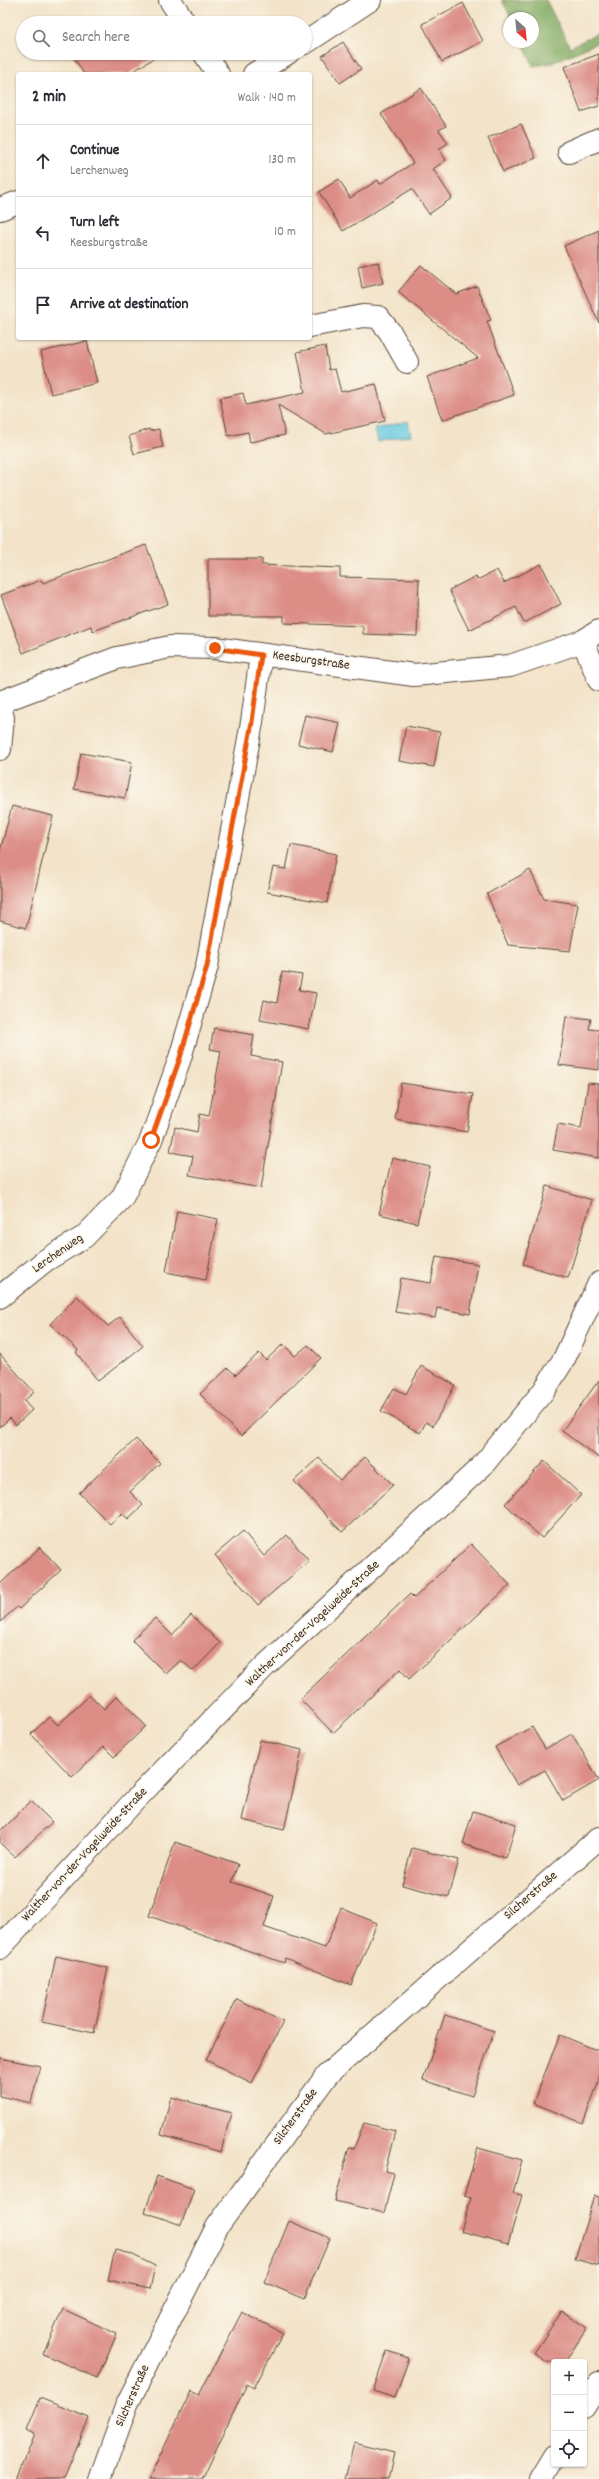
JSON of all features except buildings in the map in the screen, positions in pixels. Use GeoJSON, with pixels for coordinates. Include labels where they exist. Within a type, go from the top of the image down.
{"type":"FeatureCollection","features":[{"type":"Feature","properties":{"kind":"street"},"geometry":{"type":"LineString","coordinates":[[170,0],[180,16]]}},
{"type":"Feature","properties":{"kind":"street"},"geometry":{"type":"LineString","coordinates":[[312,38],[370,0]]}},
{"type":"Feature","properties":{"kind":"street"},"geometry":{"type":"LineString","coordinates":[[209,60],[217,72]]}},
{"type":"Feature","properties":{"kind":"street"},"geometry":{"type":"LineString","coordinates":[[257,72],[277,60]]}},
{"type":"Feature","properties":{"kind":"street"},"geometry":{"type":"LineString","coordinates":[[569,152],[599,139]]}},
{"type":"Feature","properties":{"kind":"street"},"geometry":{"type":"LineString","coordinates":[[0,209],[16,203]]}},
{"type":"Feature","properties":{"kind":"street"},"geometry":{"type":"LineString","coordinates":[[312,326],[363,316],[375,307],[407,362]]}},
{"type":"Feature","properties":{"kind":"street"},"geometry":{"type":"LineString","coordinates":[[591,636],[599,680]]}},
{"type":"Feature","properties":{"kind":"street","name":"Keesburgstraße"},"geometry":{"type":"LineString","coordinates":[[0,702],[117,658],[170,647],[215,648],[414,675],[510,666],[591,636]]}},
{"type":"Feature","properties":{"kind":"street","name":"Lerchenweg"},"geometry":{"type":"LineString","coordinates":[[0,1297],[46,1260],[84,1237],[122,1198],[151,1140],[180,1058],[207,966],[252,722],[261,655]]}},
{"type":"Feature","properties":{"kind":"street"},"geometry":{"type":"LineString","coordinates":[[0,706],[3,718],[0,749]]}},
{"type":"Feature","properties":{"kind":"street","name":"Walther-von-der-Vogelweide-Straße"},"geometry":{"type":"LineString","coordinates":[[0,1948],[134,1801],[266,1666],[482,1466],[544,1389],[564,1359],[599,1283]]}},
{"type":"Feature","properties":{"kind":"street","name":"Silcherstraße"},"geometry":{"type":"LineString","coordinates":[[100,2479],[127,2404],[217,2227],[327,2075],[599,1838]]}},
{"type":"Feature","properties":{"kind":"street"},"geometry":{"type":"LineString","coordinates":[[587,2402],[599,2383]]}},
{"type":"Feature","properties":{"kind":"street"},"geometry":{"type":"LineString","coordinates":[[540,2479],[551,2461]]}},
{"type":"Feature","properties":{"kind":"green space"},"geometry":{"type":"Polygon","coordinates":[[[502,0],[546,0],[570,47],[599,33],[599,42],[552,63],[533,66],[525,48],[539,48],[539,12],[508,12],[502,0]]]}},
{"type":"Feature","properties":{"kind":"water"},"geometry":{"type":"Polygon","coordinates":[[[408,421],[411,435],[378,442],[375,429],[408,421]]]}},
{"type":"Feature","properties":{"kind":"route"},"geometry":{"type":"LineString","coordinates":[[151,1140],[180,1058],[207,966],[252,722],[261,655],[215,648]]}}]}
